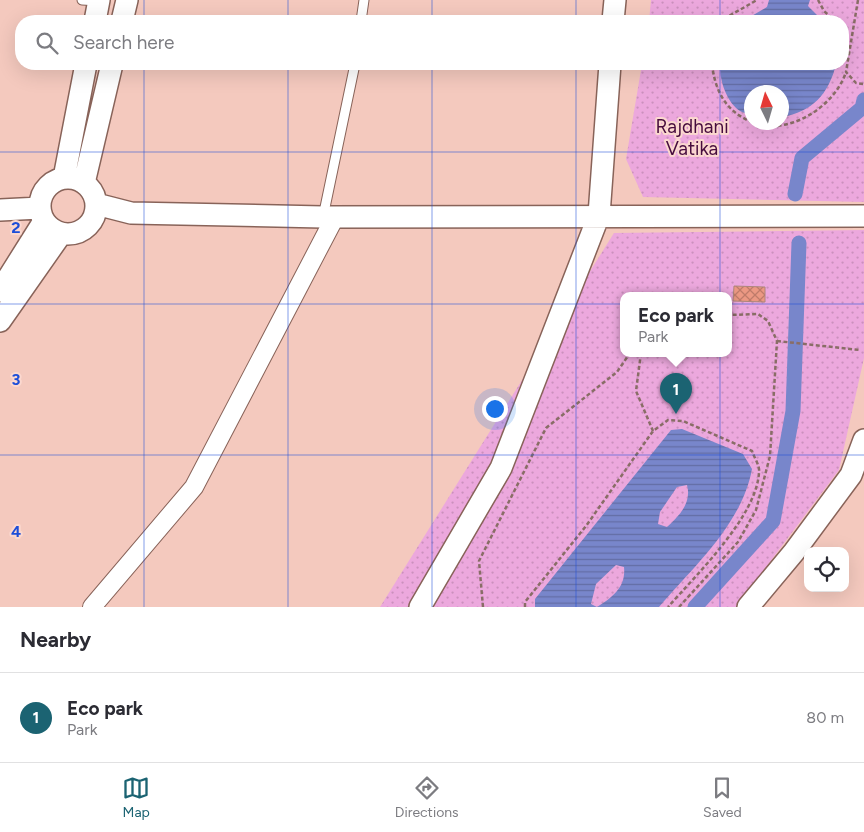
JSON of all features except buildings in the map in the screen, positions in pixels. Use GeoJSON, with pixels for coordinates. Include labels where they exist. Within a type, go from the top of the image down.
{"type":"FeatureCollection","features":[{"type":"Feature","properties":{"kind":"street"},"geometry":{"type":"LineString","coordinates":[[123,15],[127,0]]}},
{"type":"Feature","properties":{"kind":"street"},"geometry":{"type":"LineString","coordinates":[[614,15],[615,0]]}},
{"type":"Feature","properties":{"kind":"street"},"geometry":{"type":"LineString","coordinates":[[74,181],[85,70]]}},
{"type":"Feature","properties":{"kind":"street"},"geometry":{"type":"LineString","coordinates":[[74,181],[110,70]]}},
{"type":"Feature","properties":{"kind":"street"},"geometry":{"type":"LineString","coordinates":[[420,607],[501,468],[599,214],[610,70]]}},
{"type":"Feature","properties":{"kind":"street"},"geometry":{"type":"LineString","coordinates":[[74,181],[94,196],[96,204],[95,213],[86,228],[70,234],[62,234],[54,231],[42,214],[40,199],[49,185],[74,181]]}},
{"type":"Feature","properties":{"kind":"street"},"geometry":{"type":"LineString","coordinates":[[96,204],[131,212],[329,217],[599,214],[864,216]]}},
{"type":"Feature","properties":{"kind":"street"},"geometry":{"type":"LineString","coordinates":[[0,210],[42,214]]}},
{"type":"Feature","properties":{"kind":"street"},"geometry":{"type":"LineString","coordinates":[[0,291],[42,214]]}},
{"type":"Feature","properties":{"kind":"street"},"geometry":{"type":"LineString","coordinates":[[92,607],[194,487],[329,217]]}},
{"type":"Feature","properties":{"kind":"street"},"geometry":{"type":"LineString","coordinates":[[0,321],[62,234]]}},
{"type":"Feature","properties":{"kind":"street"},"geometry":{"type":"LineString","coordinates":[[748,607],[794,552],[851,475],[864,440]]}},
{"type":"Feature","properties":{"kind":"lane"},"geometry":{"type":"LineString","coordinates":[[362,15],[364,0]]}},
{"type":"Feature","properties":{"kind":"lane"},"geometry":{"type":"LineString","coordinates":[[329,217],[354,70]]}},
{"type":"Feature","properties":{"kind":"path"},"geometry":{"type":"LineString","coordinates":[[731,15],[757,0]]}},
{"type":"Feature","properties":{"kind":"path"},"geometry":{"type":"LineString","coordinates":[[818,0],[828,15]]}},
{"type":"Feature","properties":{"kind":"path"},"geometry":{"type":"LineString","coordinates":[[849,56],[858,0]]}},
{"type":"Feature","properties":{"kind":"path"},"geometry":{"type":"LineString","coordinates":[[714,70],[722,100],[744,119]]}},
{"type":"Feature","properties":{"kind":"path"},"geometry":{"type":"LineString","coordinates":[[789,123],[806,118],[835,93],[842,83],[846,72],[856,83],[864,84]]}},
{"type":"Feature","properties":{"kind":"path"},"geometry":{"type":"LineString","coordinates":[[678,607],[738,542],[756,510],[770,456],[777,341],[768,321],[758,314],[732,314]]}},
{"type":"Feature","properties":{"kind":"path"},"geometry":{"type":"LineString","coordinates":[[777,341],[807,342],[860,350]]}},
{"type":"Feature","properties":{"kind":"path"},"geometry":{"type":"LineString","coordinates":[[483,607],[479,561],[546,428],[617,372],[627,357]]}},
{"type":"Feature","properties":{"kind":"path"},"geometry":{"type":"LineString","coordinates":[[640,357],[636,392],[653,431]]}},
{"type":"Feature","properties":{"kind":"path"},"geometry":{"type":"LineString","coordinates":[[525,607],[525,602],[586,526],[653,431],[668,420],[683,421],[752,451],[760,471],[754,496],[730,535],[668,607]]}},
{"type":"Feature","properties":{"kind":"green space","name":"Rajdhani Vatika"},"geometry":{"type":"Polygon","coordinates":[[[651,0],[864,0],[864,202],[643,197],[626,159],[641,70],[849,70],[849,15],[650,15],[651,0]]]}},
{"type":"Feature","properties":{"kind":"green space"},"geometry":{"type":"Polygon","coordinates":[[[864,230],[864,358],[839,470],[736,607],[380,607],[614,233],[864,230]]]}},
{"type":"Feature","properties":{"kind":"water"},"geometry":{"type":"Polygon","coordinates":[[[769,0],[810,0],[808,6],[817,15],[753,15],[767,7],[769,0]]]}},
{"type":"Feature","properties":{"kind":"water"},"geometry":{"type":"Polygon","coordinates":[[[720,70],[834,70],[829,84],[818,100],[802,111],[789,116],[789,85],[744,85],[744,113],[731,102],[722,83],[720,70]]]}},
{"type":"Feature","properties":{"kind":"water"},"geometry":{"type":"Polygon","coordinates":[[[682,429],[743,454],[752,469],[747,489],[738,508],[715,543],[659,607],[597,607],[535,607],[535,599],[671,430],[682,429]],[[687,485],[677,487],[660,512],[658,524],[667,527],[680,514],[688,498],[687,485]],[[616,565],[596,584],[591,604],[597,607],[617,591],[623,580],[624,567],[616,565]]]}},
{"type":"Feature","properties":{"kind":"waterway"},"geometry":{"type":"LineString","coordinates":[[795,194],[802,158],[862,108],[864,100]]}},
{"type":"Feature","properties":{"kind":"waterway"},"geometry":{"type":"LineString","coordinates":[[695,607],[773,521],[793,411],[799,243]]}},
{"type":"Feature","properties":{"kind":"place","name":"Eco park"},"geometry":{"type":"Point","coordinates":[676,414]}}]}
